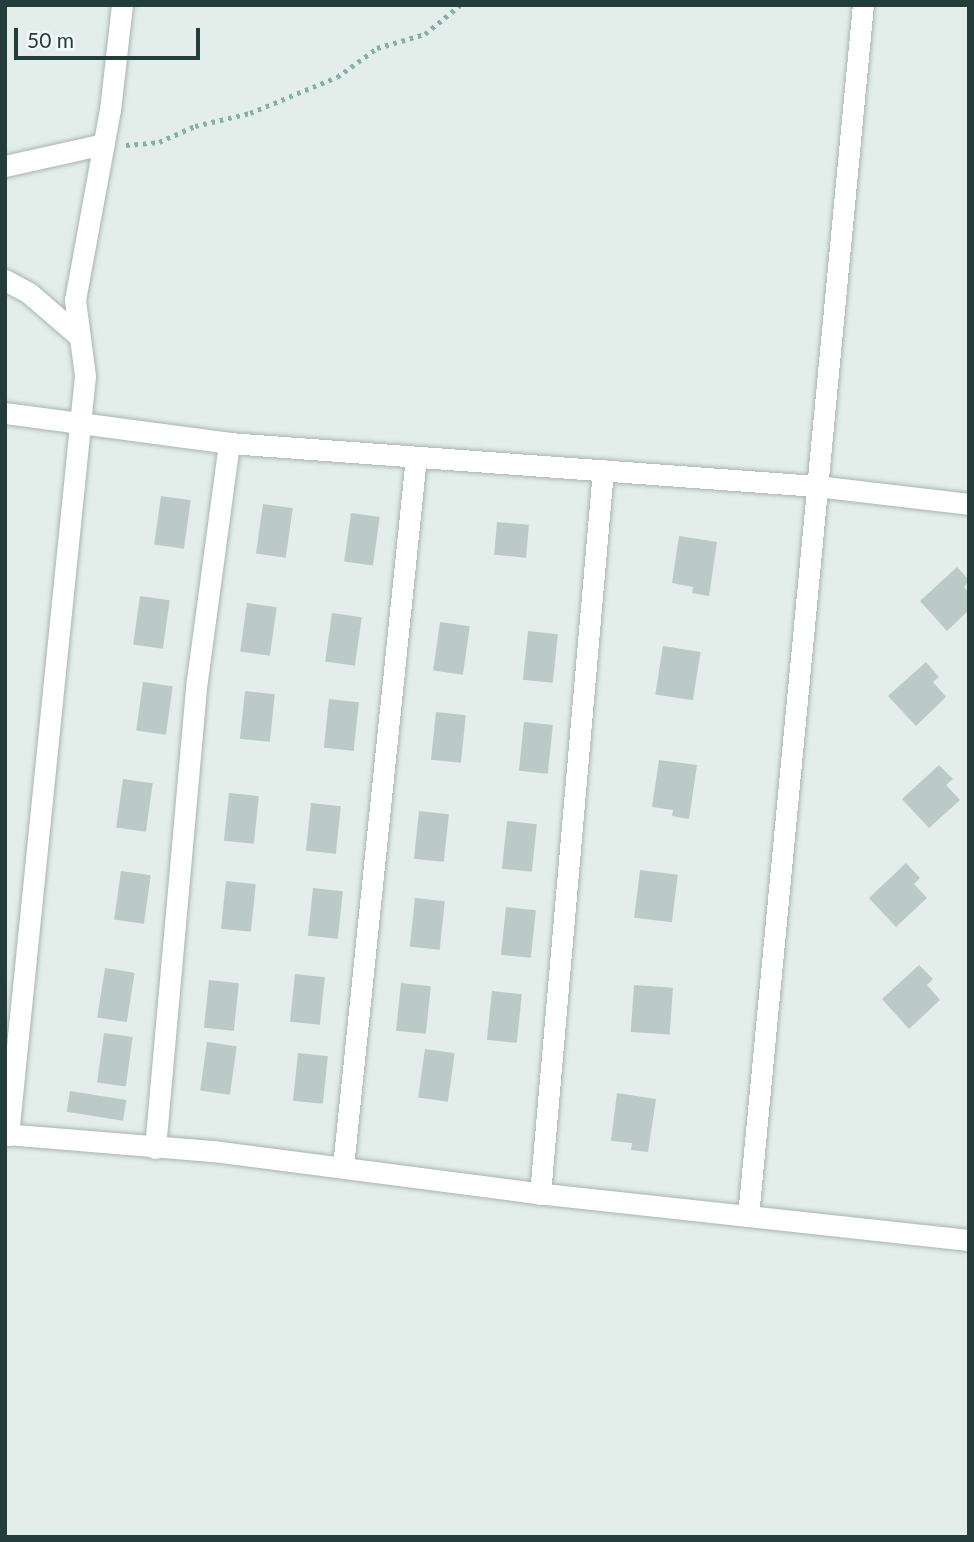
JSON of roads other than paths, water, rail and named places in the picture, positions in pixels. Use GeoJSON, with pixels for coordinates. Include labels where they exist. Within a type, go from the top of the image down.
{"type":"FeatureCollection","features":[{"type":"Feature","properties":{"kind":"street"},"geometry":{"type":"LineString","coordinates":[[122,5],[104,144],[75,300],[85,376],[7,1135],[343,1167],[540,1194],[748,1216],[968,1233]]}},
{"type":"Feature","properties":{"kind":"street"},"geometry":{"type":"LineString","coordinates":[[748,1216],[863,5]]}},
{"type":"Feature","properties":{"kind":"street"},"geometry":{"type":"LineString","coordinates":[[5,166],[104,144]]}},
{"type":"Feature","properties":{"kind":"street"},"geometry":{"type":"LineString","coordinates":[[5,280],[29,293],[80,337]]}},
{"type":"Feature","properties":{"kind":"street"},"geometry":{"type":"LineString","coordinates":[[5,413],[78,425],[229,443],[816,486],[969,504]]}},
{"type":"Feature","properties":{"kind":"street"},"geometry":{"type":"LineString","coordinates":[[155,1148],[197,680],[229,443]]}},
{"type":"Feature","properties":{"kind":"street"},"geometry":{"type":"LineString","coordinates":[[343,1167],[416,457]]}},
{"type":"Feature","properties":{"kind":"street"},"geometry":{"type":"LineString","coordinates":[[540,1194],[603,470]]}}]}
